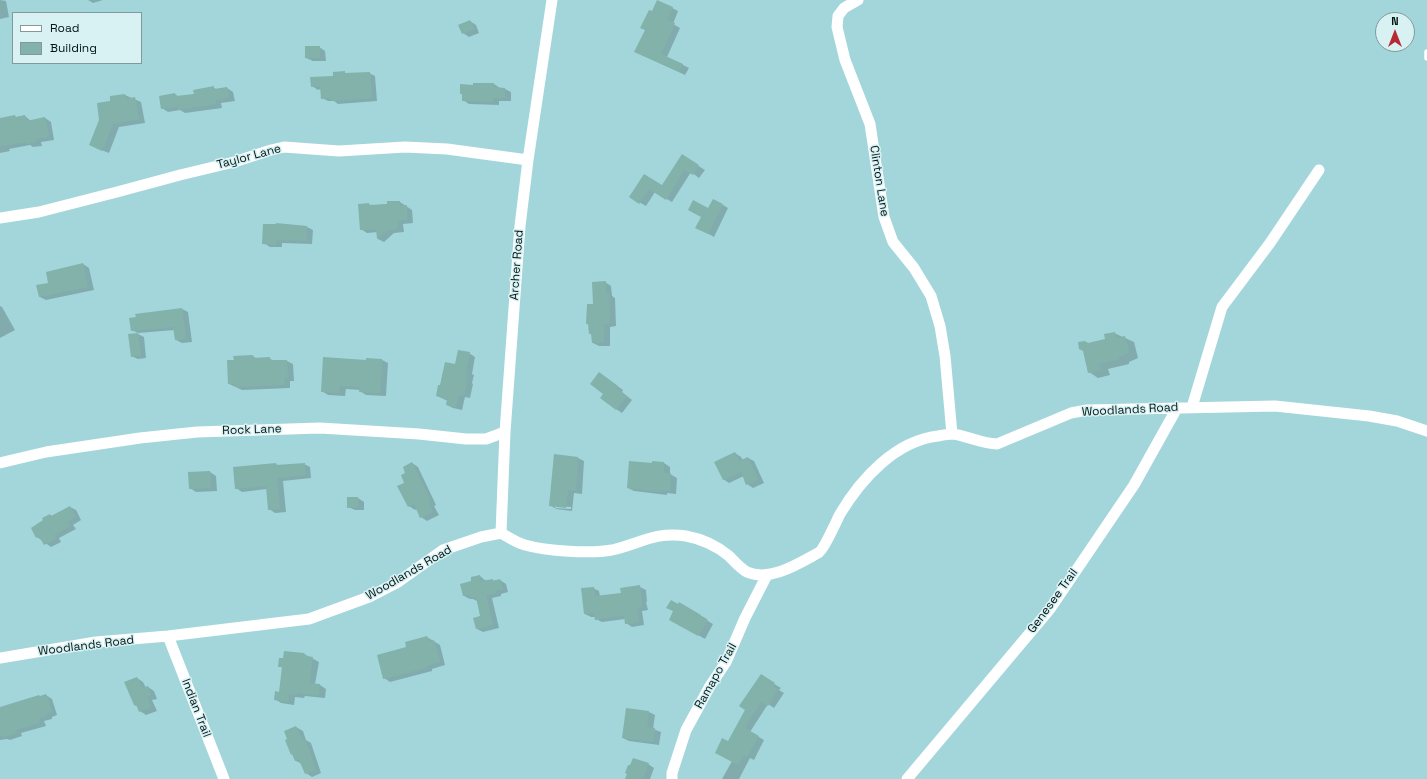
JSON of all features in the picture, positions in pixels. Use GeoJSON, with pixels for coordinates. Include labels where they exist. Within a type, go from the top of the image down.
{"type":"FeatureCollection","features":[{"type":"Feature","properties":{"kind":"street","name":"Archer Road"},"geometry":{"type":"LineString","coordinates":[[501,533],[505,432],[520,226],[528,160],[552,0]]}},
{"type":"Feature","properties":{"kind":"street","name":"Clinton Lane"},"geometry":{"type":"LineString","coordinates":[[858,0],[844,8],[838,16],[837,27],[845,60],[870,124],[884,217],[893,242],[914,268],[931,296],[940,326],[945,356],[952,434]]}},
{"type":"Feature","properties":{"kind":"street","name":"Taylor Lane"},"geometry":{"type":"LineString","coordinates":[[0,218],[52,208],[234,162],[284,147],[339,151],[405,147],[447,149],[528,160]]}},
{"type":"Feature","properties":{"kind":"street","name":"Woodlands Road"},"geometry":{"type":"LineString","coordinates":[[1192,407],[1222,307],[1270,243],[1318,170]]}},
{"type":"Feature","properties":{"kind":"street","name":"Woodlands Road"},"geometry":{"type":"LineString","coordinates":[[0,658],[96,642],[168,636],[309,619],[369,597],[398,582],[443,550],[481,537],[501,533],[524,545],[548,549],[598,552],[613,550],[647,538],[663,535],[685,536],[711,544],[726,554],[746,572],[767,575],[784,571],[820,552],[849,499],[868,476],[895,452],[925,437],[952,434],[988,444],[997,444],[1071,413],[1087,410],[1276,406],[1339,412],[1397,421],[1427,431]]}},
{"type":"Feature","properties":{"kind":"street","name":"Genesee Trail"},"geometry":{"type":"LineString","coordinates":[[907,779],[1050,609],[1134,485],[1177,408]]}},
{"type":"Feature","properties":{"kind":"street","name":"Rock Lane"},"geometry":{"type":"LineString","coordinates":[[0,463],[46,452],[140,438],[197,432],[320,428],[419,434],[466,439],[486,439],[505,432]]}},
{"type":"Feature","properties":{"kind":"street","name":"Ramapo Trail"},"geometry":{"type":"LineString","coordinates":[[672,779],[672,773],[686,730],[710,686],[726,662],[745,618],[767,575]]}},
{"type":"Feature","properties":{"kind":"street","name":"Indian Trail"},"geometry":{"type":"LineString","coordinates":[[168,636],[224,779]]}},
{"type":"Feature","properties":{"kind":"lane"},"geometry":{"type":"LineString","coordinates":[[1427,52],[1427,58]]}},
{"type":"Feature","properties":{"kind":"building"},"geometry":{"type":"Polygon","coordinates":[[[657,0],[673,7],[667,20],[675,23],[661,54],[683,64],[679,72],[634,52],[645,30],[640,28],[649,10],[652,11],[657,0]]]}},
{"type":"Feature","properties":{"kind":"building"},"geometry":{"type":"Polygon","coordinates":[[[470,20],[474,29],[462,34],[458,25],[470,20]]]}},
{"type":"Feature","properties":{"kind":"building"},"geometry":{"type":"Polygon","coordinates":[[[305,46],[320,46],[320,58],[305,58],[305,46]]]}},
{"type":"Feature","properties":{"kind":"building"},"geometry":{"type":"Polygon","coordinates":[[[345,71],[345,73],[370,72],[372,98],[331,101],[331,98],[321,99],[320,86],[311,87],[310,77],[333,76],[333,72],[345,71]]]}},
{"type":"Feature","properties":{"kind":"building"},"geometry":{"type":"Polygon","coordinates":[[[473,83],[494,83],[494,87],[505,88],[505,98],[493,98],[493,102],[462,101],[460,84],[473,85],[473,83]]]}},
{"type":"Feature","properties":{"kind":"building"},"geometry":{"type":"Polygon","coordinates":[[[214,86],[214,89],[227,87],[229,97],[216,100],[216,104],[178,110],[178,106],[161,109],[159,96],[175,93],[176,96],[194,94],[193,90],[214,86]]]}},
{"type":"Feature","properties":{"kind":"building"},"geometry":{"type":"Polygon","coordinates":[[[125,94],[126,99],[135,97],[139,119],[113,124],[102,151],[89,145],[99,120],[97,103],[110,101],[110,96],[125,94]]]}},
{"type":"Feature","properties":{"kind":"building"},"geometry":{"type":"Polygon","coordinates":[[[15,115],[16,117],[25,115],[26,121],[45,117],[49,137],[36,139],[36,142],[26,144],[26,142],[0,146],[0,118],[15,115]]]}},
{"type":"Feature","properties":{"kind":"building"},"geometry":{"type":"Polygon","coordinates":[[[682,154],[699,165],[693,175],[684,170],[666,200],[649,189],[639,204],[629,197],[644,174],[662,185],[682,154]]]}},
{"type":"Feature","properties":{"kind":"building"},"geometry":{"type":"Polygon","coordinates":[[[713,199],[723,204],[708,234],[695,228],[701,217],[688,210],[693,200],[708,208],[713,199]]]}},
{"type":"Feature","properties":{"kind":"building"},"geometry":{"type":"Polygon","coordinates":[[[387,201],[400,201],[400,206],[407,205],[407,220],[397,221],[398,229],[388,230],[377,239],[376,229],[360,230],[358,204],[387,204],[387,201]]]}},
{"type":"Feature","properties":{"kind":"building"},"geometry":{"type":"Polygon","coordinates":[[[276,223],[307,226],[306,241],[276,240],[276,245],[262,244],[263,224],[276,223]]]}},
{"type":"Feature","properties":{"kind":"building"},"geometry":{"type":"Polygon","coordinates":[[[83,263],[88,287],[39,297],[36,285],[48,283],[46,272],[83,263]]]}},
{"type":"Feature","properties":{"kind":"building"},"geometry":{"type":"Polygon","coordinates":[[[606,281],[606,293],[609,293],[610,323],[604,324],[604,343],[592,343],[588,324],[586,324],[587,304],[593,304],[592,282],[606,281]]]}},
{"type":"Feature","properties":{"kind":"building"},"geometry":{"type":"Polygon","coordinates":[[[182,308],[186,339],[175,340],[173,327],[131,331],[129,318],[136,317],[135,314],[182,308]]]}},
{"type":"Feature","properties":{"kind":"building"},"geometry":{"type":"Polygon","coordinates":[[[1115,332],[1116,338],[1125,336],[1129,352],[1119,357],[1119,359],[1099,364],[1101,370],[1088,373],[1083,351],[1079,349],[1078,342],[1085,341],[1088,343],[1105,339],[1104,334],[1115,332]]]}},
{"type":"Feature","properties":{"kind":"building"},"geometry":{"type":"Polygon","coordinates":[[[138,333],[141,355],[131,357],[128,334],[138,333]]]}},
{"type":"Feature","properties":{"kind":"building"},"geometry":{"type":"Polygon","coordinates":[[[458,350],[470,352],[466,370],[468,370],[466,379],[468,380],[464,396],[459,395],[456,407],[446,405],[447,399],[436,396],[445,362],[455,364],[458,350]]]}},
{"type":"Feature","properties":{"kind":"building"},"geometry":{"type":"Polygon","coordinates":[[[253,355],[253,358],[270,357],[270,360],[287,360],[288,378],[284,378],[285,385],[235,387],[235,384],[228,384],[227,360],[234,360],[233,356],[253,355]]]}},
{"type":"Feature","properties":{"kind":"building"},"geometry":{"type":"Polygon","coordinates":[[[323,357],[366,360],[366,358],[382,359],[380,393],[359,392],[360,387],[340,386],[339,393],[321,392],[323,357]]]}},
{"type":"Feature","properties":{"kind":"building"},"geometry":{"type":"Polygon","coordinates":[[[599,372],[618,386],[616,388],[627,396],[616,410],[600,398],[603,394],[590,384],[599,372]]]}},
{"type":"Feature","properties":{"kind":"building"},"geometry":{"type":"Polygon","coordinates":[[[735,452],[739,461],[748,457],[758,480],[746,485],[741,472],[723,480],[714,462],[735,452]]]}},
{"type":"Feature","properties":{"kind":"building"},"geometry":{"type":"Polygon","coordinates":[[[554,454],[578,457],[576,491],[568,490],[566,508],[549,506],[554,454]]]}},
{"type":"Feature","properties":{"kind":"building"},"geometry":{"type":"Polygon","coordinates":[[[629,461],[652,463],[652,461],[664,462],[664,473],[671,473],[670,491],[661,490],[661,492],[627,488],[629,461]]]}},
{"type":"Feature","properties":{"kind":"building"},"geometry":{"type":"Polygon","coordinates":[[[412,462],[431,501],[429,502],[433,512],[420,518],[414,504],[408,507],[397,486],[404,483],[401,475],[405,473],[403,467],[412,462]]]}},
{"type":"Feature","properties":{"kind":"building"},"geometry":{"type":"Polygon","coordinates":[[[276,463],[276,465],[305,463],[306,475],[277,478],[280,509],[268,510],[266,486],[235,489],[233,467],[276,463]]]}},
{"type":"Feature","properties":{"kind":"building"},"geometry":{"type":"Polygon","coordinates":[[[210,471],[211,488],[189,489],[188,472],[210,471]]]}},
{"type":"Feature","properties":{"kind":"building"},"geometry":{"type":"Polygon","coordinates":[[[347,497],[358,497],[358,507],[347,508],[347,497]]]}},
{"type":"Feature","properties":{"kind":"building"},"geometry":{"type":"Polygon","coordinates":[[[70,506],[76,517],[68,521],[70,526],[54,535],[56,539],[44,545],[39,536],[36,538],[31,528],[43,520],[42,518],[50,514],[51,516],[70,506]]]}},
{"type":"Feature","properties":{"kind":"building"},"geometry":{"type":"Polygon","coordinates":[[[480,575],[481,581],[493,579],[493,581],[500,579],[503,589],[495,591],[496,593],[486,595],[493,625],[476,629],[473,618],[480,616],[476,597],[470,598],[470,595],[463,596],[460,584],[471,581],[471,577],[480,575]]]}},
{"type":"Feature","properties":{"kind":"building"},"geometry":{"type":"Polygon","coordinates":[[[640,585],[642,607],[637,608],[639,622],[625,624],[624,615],[595,620],[594,613],[584,614],[581,588],[594,587],[595,596],[621,593],[620,588],[640,585]]]}},
{"type":"Feature","properties":{"kind":"building"},"geometry":{"type":"Polygon","coordinates":[[[671,600],[678,604],[679,602],[708,620],[698,636],[669,620],[673,611],[666,608],[671,600]]]}},
{"type":"Feature","properties":{"kind":"building"},"geometry":{"type":"Polygon","coordinates":[[[427,636],[429,642],[434,640],[440,662],[426,666],[427,668],[383,679],[377,655],[406,647],[405,642],[427,636]]]}},
{"type":"Feature","properties":{"kind":"building"},"geometry":{"type":"Polygon","coordinates":[[[284,651],[304,653],[306,656],[313,657],[309,683],[320,684],[319,696],[299,693],[298,695],[289,694],[288,702],[274,700],[275,691],[279,692],[282,667],[278,667],[279,658],[283,658],[284,651]]]}},
{"type":"Feature","properties":{"kind":"building"},"geometry":{"type":"Polygon","coordinates":[[[761,674],[775,683],[773,686],[778,689],[768,706],[761,702],[745,728],[759,736],[747,757],[744,755],[738,765],[715,753],[722,738],[728,741],[745,710],[739,706],[761,674]]]}},
{"type":"Feature","properties":{"kind":"building"},"geometry":{"type":"Polygon","coordinates":[[[137,677],[142,688],[148,686],[151,695],[147,697],[151,707],[139,712],[136,704],[134,705],[124,682],[137,677]]]}},
{"type":"Feature","properties":{"kind":"building"},"geometry":{"type":"Polygon","coordinates":[[[46,694],[52,712],[46,714],[47,716],[39,718],[40,723],[16,730],[17,733],[3,737],[2,735],[0,736],[0,707],[46,694]]]}},
{"type":"Feature","properties":{"kind":"building"},"geometry":{"type":"Polygon","coordinates":[[[626,708],[649,711],[647,727],[655,728],[653,742],[622,738],[626,708]]]}},
{"type":"Feature","properties":{"kind":"building"},"geometry":{"type":"Polygon","coordinates":[[[296,726],[302,740],[305,739],[316,770],[305,774],[299,760],[295,761],[292,754],[291,755],[285,740],[287,739],[284,731],[296,726]]]}},
{"type":"Feature","properties":{"kind":"building"},"geometry":{"type":"Polygon","coordinates":[[[633,758],[649,763],[643,779],[625,779],[627,774],[625,773],[628,765],[630,765],[633,758]]]}}]}
